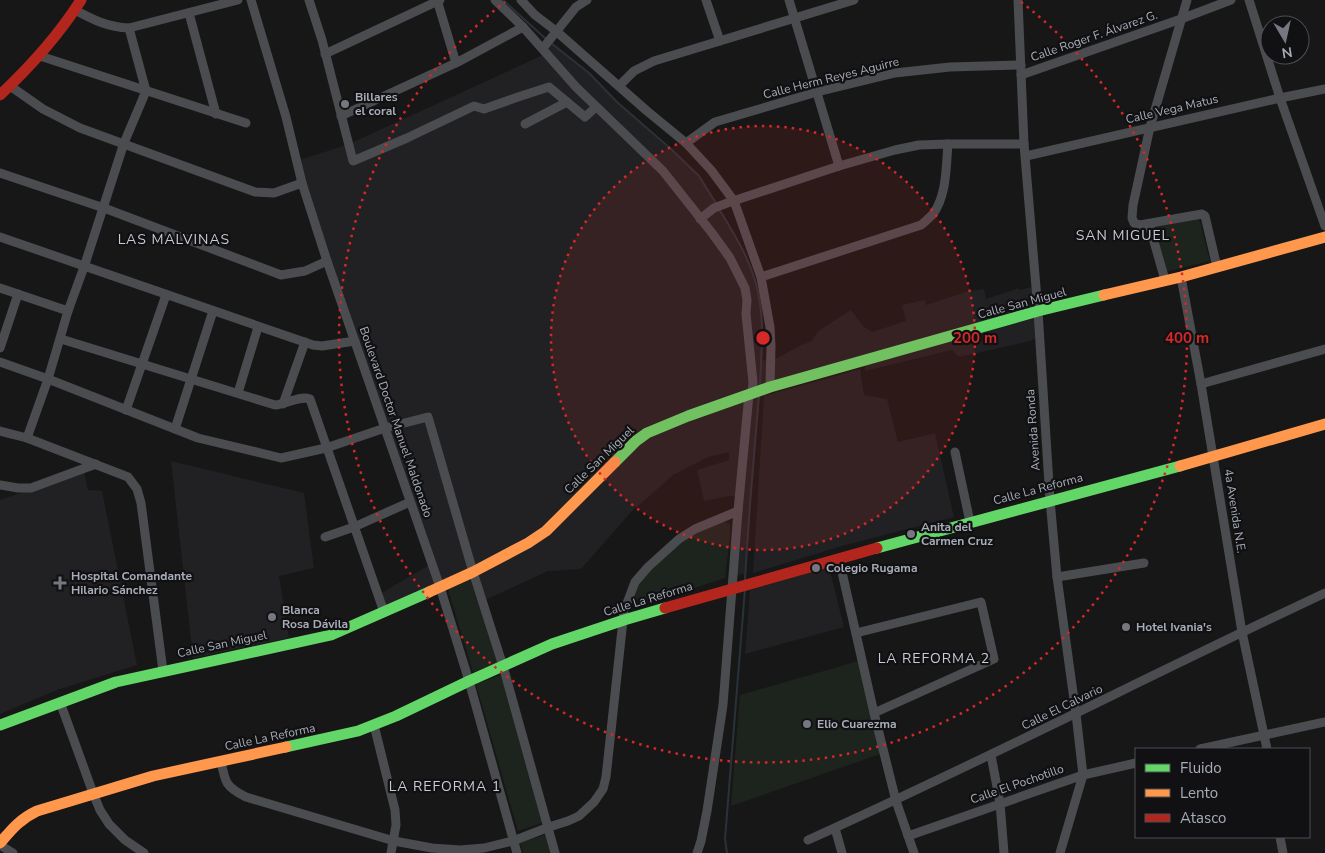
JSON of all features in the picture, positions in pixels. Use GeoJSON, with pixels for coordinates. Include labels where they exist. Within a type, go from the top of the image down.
{"type":"FeatureCollection","features":[{"type":"Feature","properties":{"kind":"main road"},"geometry":{"type":"LineString","coordinates":[[5,85],[40,56],[75,3]]}},
{"type":"Feature","properties":{"kind":"main road"},"geometry":{"type":"LineString","coordinates":[[0,95],[14,72],[75,3]]}},
{"type":"Feature","properties":{"kind":"main road","name":"Calle San Miguel"},"geometry":{"type":"LineString","coordinates":[[0,724],[116,682],[330,635],[440,587],[528,543],[546,531],[647,433],[688,416],[752,393],[1038,311],[1181,277],[1325,237]]}},
{"type":"Feature","properties":{"kind":"main road","name":"Calle La Reforma"},"geometry":{"type":"LineString","coordinates":[[0,844],[26,816],[37,811],[154,776],[358,731],[396,716],[552,644],[624,620],[757,581],[1213,457],[1325,424]]}},
{"type":"Feature","properties":{"kind":"street"},"geometry":{"type":"LineString","coordinates":[[75,3],[91,19],[113,27],[129,28],[238,0]]}},
{"type":"Feature","properties":{"kind":"street","name":"Boulevard Doctor Manuel Maldonado"},"geometry":{"type":"LineString","coordinates":[[251,0],[286,117],[302,183],[327,261],[440,587],[469,681],[517,853]]}},
{"type":"Feature","properties":{"kind":"street"},"geometry":{"type":"LineString","coordinates":[[309,0],[353,161],[474,106],[484,109],[549,87],[585,117],[596,107]]}},
{"type":"Feature","properties":{"kind":"street"},"geometry":{"type":"LineString","coordinates":[[325,54],[438,0],[456,64]]}},
{"type":"Feature","properties":{"kind":"street"},"geometry":{"type":"LineString","coordinates":[[495,0],[524,27],[549,40],[620,85],[647,111],[686,143],[711,170],[732,202],[761,277],[770,327],[769,388]]}},
{"type":"Feature","properties":{"kind":"street"},"geometry":{"type":"LineString","coordinates":[[521,0],[536,15],[576,87],[663,171],[730,258],[745,288],[753,382],[738,511],[723,705],[707,811],[697,853]]}},
{"type":"Feature","properties":{"kind":"street"},"geometry":{"type":"LineString","coordinates":[[549,40],[576,7],[587,0]]}},
{"type":"Feature","properties":{"kind":"street"},"geometry":{"type":"LineString","coordinates":[[706,0],[720,41]]}},
{"type":"Feature","properties":{"kind":"street"},"geometry":{"type":"LineString","coordinates":[[789,0],[838,166]]}},
{"type":"Feature","properties":{"kind":"street"},"geometry":{"type":"LineString","coordinates":[[620,85],[634,71],[654,61],[854,0]]}},
{"type":"Feature","properties":{"kind":"street","name":"Avenida Ronda"},"geometry":{"type":"LineString","coordinates":[[1018,0],[1024,144],[1038,311],[1050,500],[1057,577],[1083,775],[1060,853]]}},
{"type":"Feature","properties":{"kind":"street"},"geometry":{"type":"LineString","coordinates":[[1187,0],[1150,127],[1133,205],[1132,218],[1134,224],[1140,225],[1202,214],[1205,216],[1217,267]]}},
{"type":"Feature","properties":{"kind":"street","name":"Calle Roger F. Álvarez G."},"geometry":{"type":"LineString","coordinates":[[1021,75],[1231,0]]}},
{"type":"Feature","properties":{"kind":"street"},"geometry":{"type":"LineString","coordinates":[[1250,0],[1280,98],[1325,226]]}},
{"type":"Feature","properties":{"kind":"street"},"geometry":{"type":"LineString","coordinates":[[190,13],[216,114]]}},
{"type":"Feature","properties":{"kind":"street"},"geometry":{"type":"LineString","coordinates":[[341,116],[456,64],[524,27]]}},
{"type":"Feature","properties":{"kind":"street"},"geometry":{"type":"LineString","coordinates":[[27,438],[124,143],[146,91],[129,28]]}},
{"type":"Feature","properties":{"kind":"street"},"geometry":{"type":"LineString","coordinates":[[40,56],[246,123]]}},
{"type":"Feature","properties":{"kind":"street","name":"Calle Herm Reyes Aguirre"},"geometry":{"type":"LineString","coordinates":[[686,143],[715,122],[817,92],[895,73],[950,67],[1021,65]]}},
{"type":"Feature","properties":{"kind":"street"},"geometry":{"type":"LineString","coordinates":[[5,85],[43,109],[80,128],[255,192],[274,193],[302,183]]}},
{"type":"Feature","properties":{"kind":"street","name":"Calle Vega Matus"},"geometry":{"type":"LineString","coordinates":[[1026,156],[1325,89]]}},
{"type":"Feature","properties":{"kind":"street"},"geometry":{"type":"LineString","coordinates":[[525,124],[566,102]]}},
{"type":"Feature","properties":{"kind":"street"},"geometry":{"type":"LineString","coordinates":[[701,218],[714,208],[838,166],[895,150],[948,144],[1024,144]]}},
{"type":"Feature","properties":{"kind":"street"},"geometry":{"type":"LineString","coordinates":[[761,277],[921,225],[933,213],[941,198],[945,183],[948,144]]}},
{"type":"Feature","properties":{"kind":"street"},"geometry":{"type":"LineString","coordinates":[[0,173],[104,208],[282,275],[305,272],[327,261]]}},
{"type":"Feature","properties":{"kind":"street"},"geometry":{"type":"LineString","coordinates":[[1149,224],[1164,280]]}},
{"type":"Feature","properties":{"kind":"street"},"geometry":{"type":"LineString","coordinates":[[0,237],[313,345],[322,346],[355,341]]}},
{"type":"Feature","properties":{"kind":"street","name":"4a Avenida N.E."},"geometry":{"type":"LineString","coordinates":[[1181,277],[1201,384],[1242,632],[1267,748]]}},
{"type":"Feature","properties":{"kind":"street"},"geometry":{"type":"LineString","coordinates":[[0,288],[68,312]]}},
{"type":"Feature","properties":{"kind":"street"},"geometry":{"type":"LineString","coordinates":[[0,348],[18,294]]}},
{"type":"Feature","properties":{"kind":"street"},"geometry":{"type":"LineString","coordinates":[[126,410],[166,295]]}},
{"type":"Feature","properties":{"kind":"street"},"geometry":{"type":"LineString","coordinates":[[175,429],[213,311]]}},
{"type":"Feature","properties":{"kind":"street"},"geometry":{"type":"LineString","coordinates":[[238,393],[258,327]]}},
{"type":"Feature","properties":{"kind":"street"},"geometry":{"type":"LineString","coordinates":[[61,339],[275,404],[283,404],[303,397],[310,399],[384,612]]}},
{"type":"Feature","properties":{"kind":"street"},"geometry":{"type":"LineString","coordinates":[[283,404],[305,342]]}},
{"type":"Feature","properties":{"kind":"street"},"geometry":{"type":"LineString","coordinates":[[1201,384],[1325,349]]}},
{"type":"Feature","properties":{"kind":"street"},"geometry":{"type":"LineString","coordinates":[[0,362],[48,378],[198,438],[281,458],[326,448],[385,428],[428,417],[473,572],[503,666],[555,853]]}},
{"type":"Feature","properties":{"kind":"street"},"geometry":{"type":"LineString","coordinates":[[0,430],[27,438],[128,477],[137,489],[141,503],[163,671]]}},
{"type":"Feature","properties":{"kind":"street"},"geometry":{"type":"LineString","coordinates":[[955,452],[970,522]]}},
{"type":"Feature","properties":{"kind":"street"},"geometry":{"type":"LineString","coordinates":[[1,484],[18,488],[31,488],[96,464]]}},
{"type":"Feature","properties":{"kind":"street"},"geometry":{"type":"LineString","coordinates":[[325,537],[354,527],[410,502]]}},
{"type":"Feature","properties":{"kind":"street"},"geometry":{"type":"LineString","coordinates":[[221,761],[227,783],[232,789],[246,797],[394,840],[432,848],[460,850],[484,848],[513,841],[579,816],[594,802],[606,777],[624,620],[627,602],[635,582],[648,567],[679,539],[695,529],[738,511]]}},
{"type":"Feature","properties":{"kind":"street"},"geometry":{"type":"LineString","coordinates":[[839,559],[896,801],[914,853]]}},
{"type":"Feature","properties":{"kind":"street"},"geometry":{"type":"LineString","coordinates":[[1057,577],[1144,563]]}},
{"type":"Feature","properties":{"kind":"street","name":"Calle El Calvario"},"geometry":{"type":"LineString","coordinates":[[808,840],[896,801],[1325,593]]}},
{"type":"Feature","properties":{"kind":"street"},"geometry":{"type":"LineString","coordinates":[[856,633],[980,602],[994,659],[874,712]]}},
{"type":"Feature","properties":{"kind":"street"},"geometry":{"type":"LineString","coordinates":[[60,702],[100,810],[125,840],[144,853]]}},
{"type":"Feature","properties":{"kind":"street"},"geometry":{"type":"LineString","coordinates":[[1205,748],[1325,722]]}},
{"type":"Feature","properties":{"kind":"street"},"geometry":{"type":"LineString","coordinates":[[374,725],[395,810],[396,825],[392,853]]}},
{"type":"Feature","properties":{"kind":"street"},"geometry":{"type":"LineString","coordinates":[[991,755],[1000,803],[1004,853]]}},
{"type":"Feature","properties":{"kind":"street","name":"Calle El Pochotillo"},"geometry":{"type":"LineString","coordinates":[[908,836],[1083,775],[1135,763]]}},
{"type":"Feature","properties":{"kind":"street"},"geometry":{"type":"LineString","coordinates":[[835,828],[842,853]]}},
{"type":"Feature","properties":{"kind":"street"},"geometry":{"type":"LineString","coordinates":[[1280,838],[1283,853]]}},
{"type":"Feature","properties":{"kind":"street"},"geometry":{"type":"LineString","coordinates":[[0,844],[13,853]]}},
{"type":"Feature","properties":{"kind":"shaded area"},"geometry":{"type":"Polygon","coordinates":[[[549,41],[589,73],[617,102],[699,176],[747,258],[760,303],[761,360],[771,361],[812,341],[818,331],[851,310],[863,326],[872,332],[906,321],[902,305],[925,300],[926,305],[969,291],[984,289],[986,299],[1019,288],[1019,290],[1036,286],[1040,337],[959,357],[952,350],[865,371],[864,361],[760,391],[746,573],[732,577],[739,496],[704,501],[697,470],[729,460],[729,452],[708,457],[673,475],[631,512],[581,569],[548,571],[485,600],[473,573],[384,612],[378,595],[431,564],[297,161],[349,144],[543,55],[549,41]]]}},
{"type":"Feature","properties":{"kind":"shaded area"},"geometry":{"type":"Polygon","coordinates":[[[1199,218],[1210,261],[1165,272],[1154,228],[1199,218]]]}},
{"type":"Feature","properties":{"kind":"shaded area"},"geometry":{"type":"Polygon","coordinates":[[[860,369],[864,395],[887,399],[898,442],[935,433],[954,517],[842,546],[753,573],[764,396],[860,369]]]}},
{"type":"Feature","properties":{"kind":"shaded area"},"geometry":{"type":"Polygon","coordinates":[[[171,461],[304,493],[314,568],[279,576],[289,638],[193,658],[171,461]]]}},
{"type":"Feature","properties":{"kind":"shaded area","name":"Hospital Comandante Hilario Sánchez"},"geometry":{"type":"Polygon","coordinates":[[[84,472],[88,490],[102,491],[137,665],[57,690],[0,714],[0,500],[84,472]]]}},
{"type":"Feature","properties":{"kind":"shaded area"},"geometry":{"type":"Polygon","coordinates":[[[721,521],[730,524],[725,578],[634,608],[636,585],[653,565],[681,542],[710,525],[721,521]]]}},
{"type":"Feature","properties":{"kind":"shaded area"},"geometry":{"type":"Polygon","coordinates":[[[829,567],[844,627],[745,654],[750,590],[829,567]]]}},
{"type":"Feature","properties":{"kind":"shaded area"},"geometry":{"type":"Polygon","coordinates":[[[470,579],[499,663],[473,672],[447,586],[470,579]]]}},
{"type":"Feature","properties":{"kind":"shaded area","name":"Elio Cuarezma"},"geometry":{"type":"Polygon","coordinates":[[[862,660],[883,753],[731,806],[740,695],[862,660]]]}},
{"type":"Feature","properties":{"kind":"shaded area"},"geometry":{"type":"Polygon","coordinates":[[[501,675],[544,822],[518,831],[476,684],[501,675]]]}},
{"type":"Feature","properties":{"kind":"shaded area"},"geometry":{"type":"Polygon","coordinates":[[[547,834],[552,853],[523,853],[520,843],[547,834]]]}},
{"type":"Feature","properties":{"kind":"waterway"},"geometry":{"type":"LineString","coordinates":[[503,0],[546,39]]}},
{"type":"Feature","properties":{"kind":"waterway"},"geometry":{"type":"LineString","coordinates":[[551,43],[589,73],[617,102],[699,176],[717,205]]}},
{"type":"Feature","properties":{"kind":"waterway"},"geometry":{"type":"LineString","coordinates":[[719,209],[745,254],[758,291],[762,324],[760,385]]}},
{"type":"Feature","properties":{"kind":"waterway"},"geometry":{"type":"LineString","coordinates":[[745,579],[759,395]]}},
{"type":"Feature","properties":{"kind":"waterway"},"geometry":{"type":"LineString","coordinates":[[727,853],[725,839],[745,589]]}},
{"type":"Feature","properties":{"kind":"traffic: fast"},"geometry":{"type":"LineString","coordinates":[[615,462],[647,433],[688,416],[770,387],[1038,311],[1104,295]]}},
{"type":"Feature","properties":{"kind":"traffic: fast"},"geometry":{"type":"LineString","coordinates":[[877,548],[1180,466]]}},
{"type":"Feature","properties":{"kind":"traffic: fast"},"geometry":{"type":"LineString","coordinates":[[0,725],[116,682],[331,635],[429,592]]}},
{"type":"Feature","properties":{"kind":"traffic: fast"},"geometry":{"type":"LineString","coordinates":[[286,747],[358,731],[396,716],[552,644],[665,608]]}},
{"type":"Feature","properties":{"kind":"traffic: slow"},"geometry":{"type":"LineString","coordinates":[[1104,295],[1181,277],[1325,237]]}},
{"type":"Feature","properties":{"kind":"traffic: slow"},"geometry":{"type":"LineString","coordinates":[[1180,466],[1325,424]]}},
{"type":"Feature","properties":{"kind":"traffic: slow"},"geometry":{"type":"LineString","coordinates":[[429,592],[473,572],[528,543],[546,531],[615,462]]}},
{"type":"Feature","properties":{"kind":"traffic: slow"},"geometry":{"type":"LineString","coordinates":[[0,843],[21,821],[37,811],[153,776],[286,747]]}},
{"type":"Feature","properties":{"kind":"traffic: jam"},"geometry":{"type":"LineString","coordinates":[[0,95],[44,50],[81,0]]}},
{"type":"Feature","properties":{"kind":"traffic: jam"},"geometry":{"type":"LineString","coordinates":[[665,608],[877,548]]}},
{"type":"Feature","properties":{"kind":"place","name":"Billares el coral"},"geometry":{"type":"Point","coordinates":[345,104]}},
{"type":"Feature","properties":{"kind":"place","name":"Anita del Carmen Cruz"},"geometry":{"type":"Point","coordinates":[911,534]}},
{"type":"Feature","properties":{"kind":"place","name":"Colegio Rugama"},"geometry":{"type":"Point","coordinates":[816,568]}},
{"type":"Feature","properties":{"kind":"place","name":"Hospital Comandante Hilario Sánchez"},"geometry":{"type":"Point","coordinates":[60,583]}},
{"type":"Feature","properties":{"kind":"place","name":"Blanca Rosa Dávila"},"geometry":{"type":"Point","coordinates":[272,617]}},
{"type":"Feature","properties":{"kind":"place","name":"Hotel Ivania's"},"geometry":{"type":"Point","coordinates":[1126,627]}},
{"type":"Feature","properties":{"kind":"place","name":"Elio Cuarezma"},"geometry":{"type":"Point","coordinates":[807,724]}},
{"type":"Feature","properties":{"kind":"district","name":"SAN MIGUEL"},"geometry":{"type":"Point","coordinates":[1123,235]}},
{"type":"Feature","properties":{"kind":"district","name":"LAS MALVINAS"},"geometry":{"type":"Point","coordinates":[174,239]}},
{"type":"Feature","properties":{"kind":"district","name":"LA REFORMA 2"},"geometry":{"type":"Point","coordinates":[934,658]}},
{"type":"Feature","properties":{"kind":"district","name":"LA REFORMA 1"},"geometry":{"type":"Point","coordinates":[445,786]}}]}
